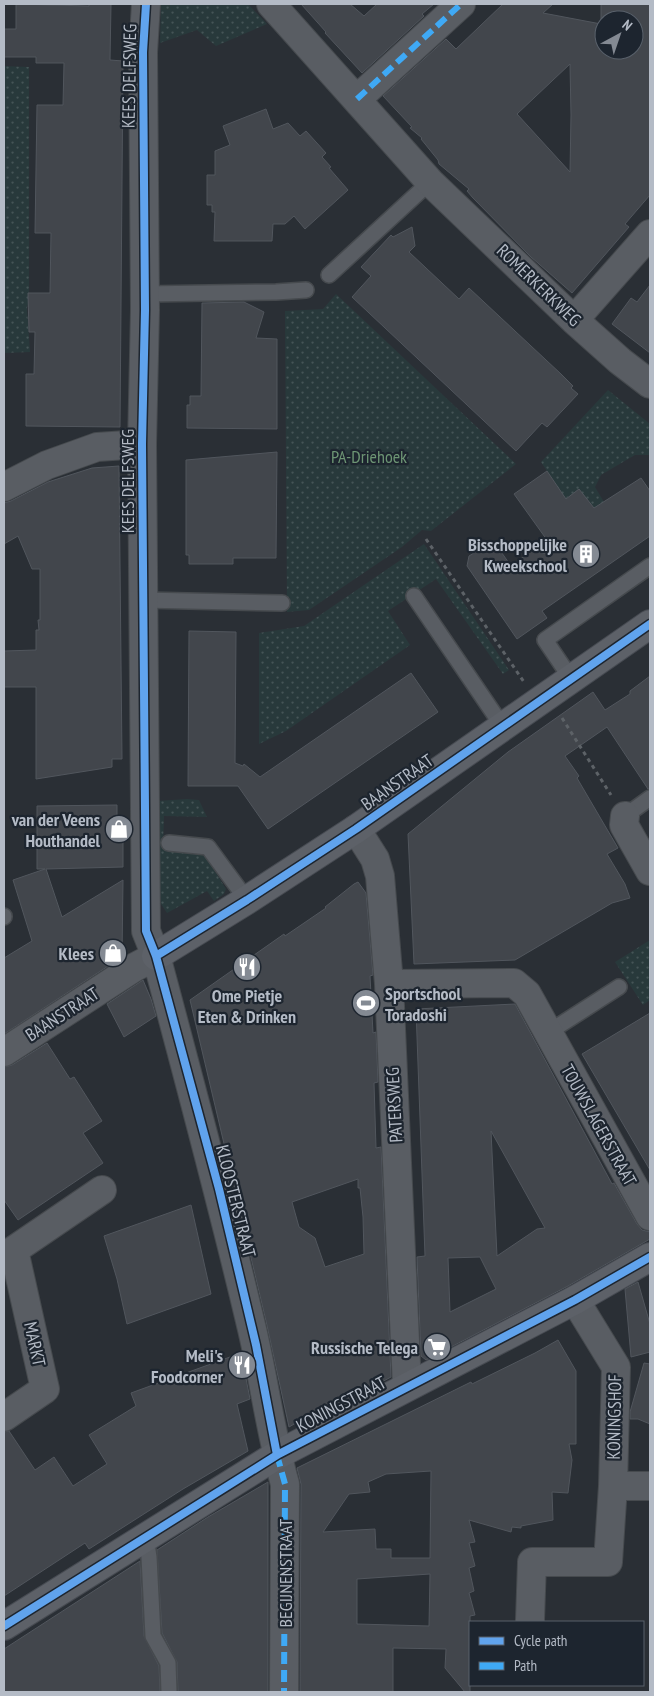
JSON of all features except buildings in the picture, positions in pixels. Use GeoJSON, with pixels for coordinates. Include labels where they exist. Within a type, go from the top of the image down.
{"type":"FeatureCollection","features":[{"type":"Feature","properties":{"kind":"street","name":"KEES DELFSWEG"},"geometry":{"type":"LineString","coordinates":[[146,4],[143,52],[145,294],[142,444],[146,931],[156,956]]}},
{"type":"Feature","properties":{"kind":"street","name":"ROMERKERKWEG"},"geometry":{"type":"LineString","coordinates":[[271,4],[430,182],[574,320],[620,361],[650,384]]}},
{"type":"Feature","properties":{"kind":"street"},"geometry":{"type":"LineString","coordinates":[[357,99],[461,4]]}},
{"type":"Feature","properties":{"kind":"street"},"geometry":{"type":"LineString","coordinates":[[574,320],[650,234]]}},
{"type":"Feature","properties":{"kind":"street"},"geometry":{"type":"LineString","coordinates":[[4,487],[47,465],[97,447],[142,444]]}},
{"type":"Feature","properties":{"kind":"street","name":"BAANSTRAAT"},"geometry":{"type":"LineString","coordinates":[[4,1052],[135,967],[247,900],[356,829],[650,624]]}},
{"type":"Feature","properties":{"kind":"street"},"geometry":{"type":"LineString","coordinates":[[625,816],[624,825],[650,871]]}},
{"type":"Feature","properties":{"kind":"street","name":"PATERSWEG"},"geometry":{"type":"LineString","coordinates":[[356,829],[375,859],[380,876],[389,984],[407,1386]]}},
{"type":"Feature","properties":{"kind":"street","name":"KLOOSTERSTRAAT"},"geometry":{"type":"LineString","coordinates":[[156,956],[221,1198],[256,1345],[277,1455]]}},
{"type":"Feature","properties":{"kind":"street","name":"TOUWSLAGERSTRAAT"},"geometry":{"type":"LineString","coordinates":[[389,984],[514,983],[527,994],[650,1216]]}},
{"type":"Feature","properties":{"kind":"street","name":"MARKT"},"geometry":{"type":"LineString","coordinates":[[4,1417],[45,1389],[9,1254],[102,1190]]}},
{"type":"Feature","properties":{"kind":"street","name":"KONINGSTRAAT"},"geometry":{"type":"LineString","coordinates":[[4,1626],[277,1455],[575,1300],[650,1257]]}},
{"type":"Feature","properties":{"kind":"street","name":"KONINGSHOF"},"geometry":{"type":"LineString","coordinates":[[530,1620],[532,1562],[608,1562],[613,1486],[616,1367],[575,1300]]}},
{"type":"Feature","properties":{"kind":"street","name":"BEGIJNENSTRAAT"},"geometry":{"type":"LineString","coordinates":[[277,1455],[285,1484],[284,1692]]}},
{"type":"Feature","properties":{"kind":"street"},"geometry":{"type":"LineString","coordinates":[[613,1486],[650,1486]]}},
{"type":"Feature","properties":{"kind":"lane"},"geometry":{"type":"LineString","coordinates":[[330,274],[430,182]]}},
{"type":"Feature","properties":{"kind":"lane"},"geometry":{"type":"LineString","coordinates":[[145,294],[306,290]]}},
{"type":"Feature","properties":{"kind":"lane"},"geometry":{"type":"LineString","coordinates":[[572,680],[545,640],[650,566]]}},
{"type":"Feature","properties":{"kind":"lane"},"geometry":{"type":"LineString","coordinates":[[414,596],[503,726]]}},
{"type":"Feature","properties":{"kind":"lane"},"geometry":{"type":"LineString","coordinates":[[143,600],[282,603]]}},
{"type":"Feature","properties":{"kind":"lane"},"geometry":{"type":"LineString","coordinates":[[625,816],[650,798]]}},
{"type":"Feature","properties":{"kind":"lane"},"geometry":{"type":"LineString","coordinates":[[168,843],[208,847],[247,900]]}},
{"type":"Feature","properties":{"kind":"lane"},"geometry":{"type":"LineString","coordinates":[[549,1032],[619,987]]}},
{"type":"Feature","properties":{"kind":"lane"},"geometry":{"type":"LineString","coordinates":[[146,1537],[149,1558],[153,1636],[168,1663],[169,1692]]}},
{"type":"Feature","properties":{"kind":"path"},"geometry":{"type":"LineString","coordinates":[[426,539],[528,688],[537,684],[547,696],[625,816]]}},
{"type":"Feature","properties":{"kind":"green space"},"geometry":{"type":"Polygon","coordinates":[[[161,4],[248,4],[267,24],[216,46],[197,30],[160,43],[161,4]]]}},
{"type":"Feature","properties":{"kind":"green space"},"geometry":{"type":"Polygon","coordinates":[[[4,66],[29,67],[29,299],[27,308],[30,352],[4,353],[4,66]]]}},
{"type":"Feature","properties":{"kind":"green space","name":"PA-Driehoek"},"geometry":{"type":"Polygon","coordinates":[[[336,294],[516,464],[431,531],[422,530],[402,547],[309,610],[287,612],[285,311],[323,309],[336,294]]]}},
{"type":"Feature","properties":{"kind":"green space"},"geometry":{"type":"Polygon","coordinates":[[[608,390],[650,424],[650,455],[635,455],[601,475],[595,487],[604,502],[597,515],[588,499],[579,489],[560,503],[557,486],[541,462],[608,390]]]}},
{"type":"Feature","properties":{"kind":"green space"},"geometry":{"type":"Polygon","coordinates":[[[424,544],[509,670],[503,674],[436,579],[388,611],[410,645],[286,731],[259,744],[259,633],[304,626],[424,544]]]}},
{"type":"Feature","properties":{"kind":"green space"},"geometry":{"type":"Polygon","coordinates":[[[199,800],[207,817],[164,816],[163,850],[190,849],[206,857],[226,889],[224,894],[214,901],[207,891],[167,913],[161,904],[156,860],[157,801],[199,800]]]}},
{"type":"Feature","properties":{"kind":"green space"},"geometry":{"type":"Polygon","coordinates":[[[650,940],[650,1000],[643,1005],[615,962],[650,940]]]}},
{"type":"Feature","properties":{"kind":"marked path"},"geometry":{"type":"LineString","coordinates":[[357,99],[461,4]]}},
{"type":"Feature","properties":{"kind":"marked path"},"geometry":{"type":"LineString","coordinates":[[277,1455],[285,1484],[284,1692]]}},
{"type":"Feature","properties":{"kind":"cycle path"},"geometry":{"type":"LineString","coordinates":[[146,4],[143,52],[145,310],[142,444],[146,931],[156,956],[219,1189],[256,1345],[277,1455]]}},
{"type":"Feature","properties":{"kind":"cycle path"},"geometry":{"type":"LineString","coordinates":[[156,956],[247,900],[356,829],[650,624]]}},
{"type":"Feature","properties":{"kind":"cycle path"},"geometry":{"type":"LineString","coordinates":[[4,1626],[277,1455],[575,1300],[650,1257]]}},
{"type":"Feature","properties":{"kind":"place","name":"Bisschoppelijke Kweekschool"},"geometry":{"type":"Point","coordinates":[586,554]}},
{"type":"Feature","properties":{"kind":"place","name":"van der Veens Houthandel"},"geometry":{"type":"Point","coordinates":[119,829]}},
{"type":"Feature","properties":{"kind":"place","name":"Klees"},"geometry":{"type":"Point","coordinates":[113,953]}},
{"type":"Feature","properties":{"kind":"place","name":"Ome Pietje Eten & Drinken"},"geometry":{"type":"Point","coordinates":[247,967]}},
{"type":"Feature","properties":{"kind":"place","name":"Sportschool Toradoshi"},"geometry":{"type":"Point","coordinates":[366,1003]}},
{"type":"Feature","properties":{"kind":"place","name":"Russische Telega"},"geometry":{"type":"Point","coordinates":[437,1347]}},
{"type":"Feature","properties":{"kind":"place","name":"Meli's Foodcorner"},"geometry":{"type":"Point","coordinates":[242,1365]}}]}
